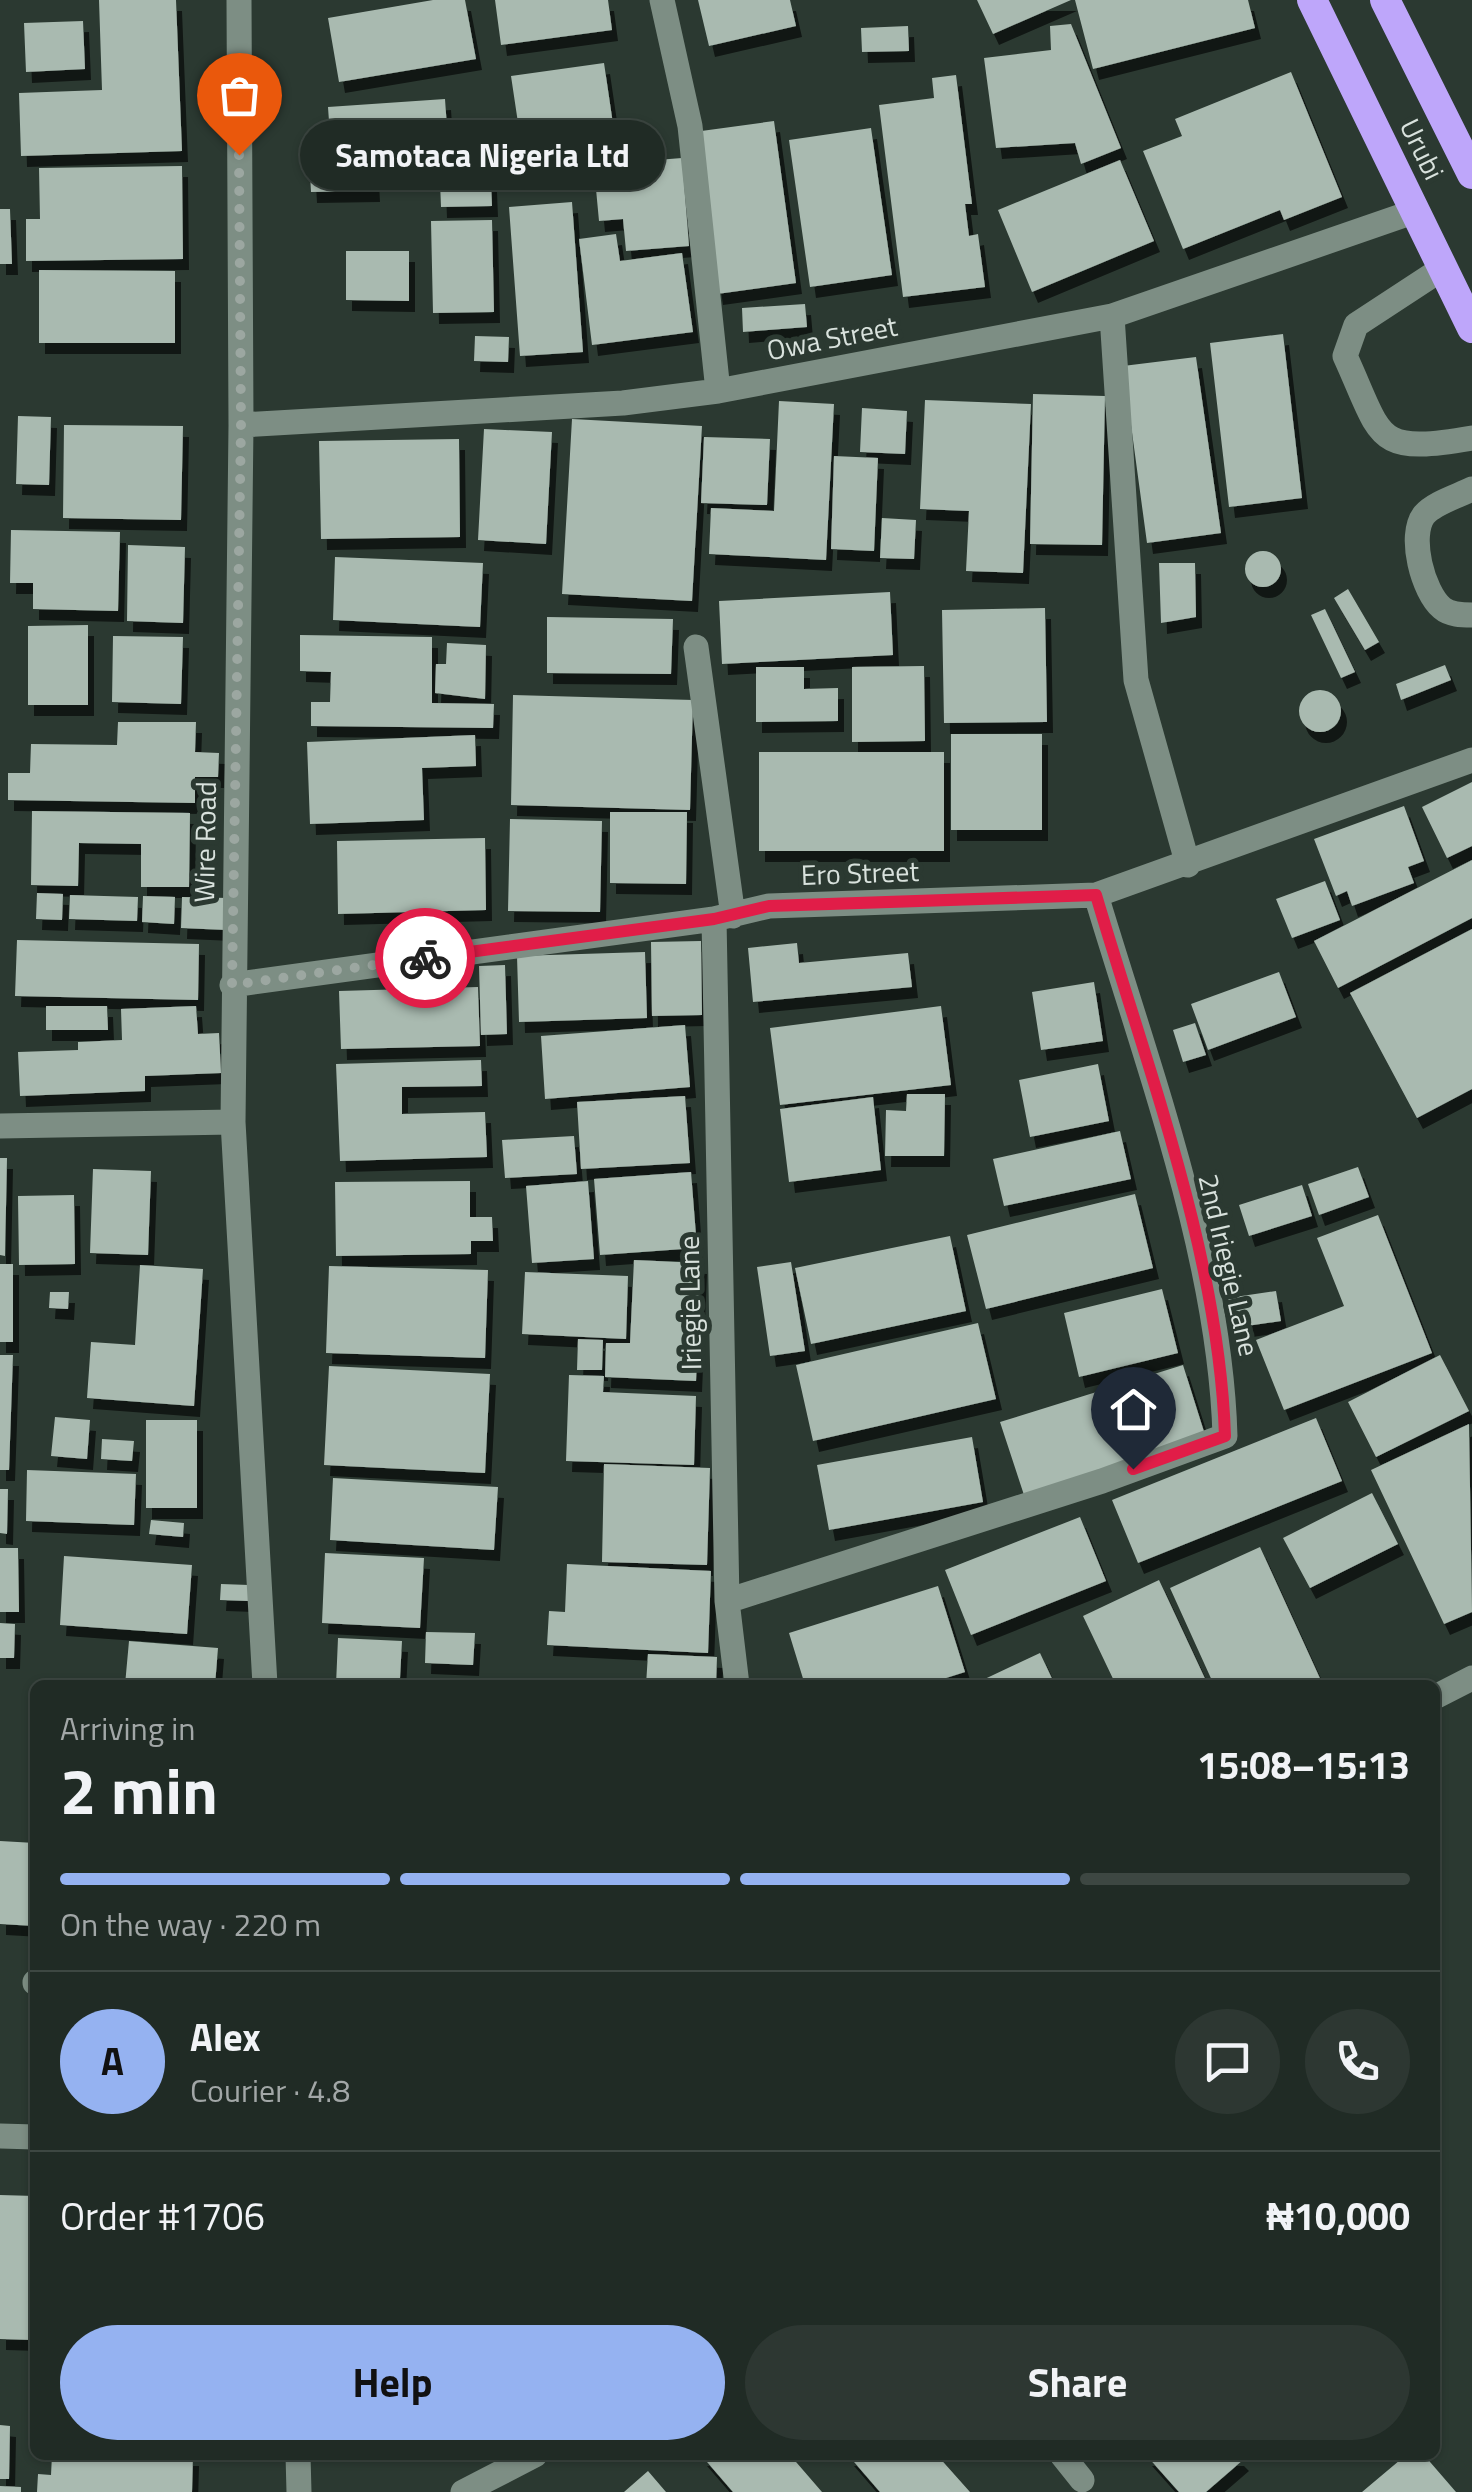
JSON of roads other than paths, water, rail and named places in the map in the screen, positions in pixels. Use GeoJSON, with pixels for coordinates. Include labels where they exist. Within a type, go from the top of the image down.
{"type":"FeatureCollection","features":[{"type":"Feature","properties":{"kind":"highway","name":"Urubi"},"geometry":{"type":"LineString","coordinates":[[1312,0],[1472,328]]}},
{"type":"Feature","properties":{"kind":"highway","name":"Urubi"},"geometry":{"type":"LineString","coordinates":[[1385,0],[1472,174]]}},
{"type":"Feature","properties":{"kind":"street","name":"Wire Road"},"geometry":{"type":"LineString","coordinates":[[238,0],[241,425],[233,1122],[265,1680]]}},
{"type":"Feature","properties":{"kind":"street"},"geometry":{"type":"LineString","coordinates":[[662,0],[690,126],[718,391]]}},
{"type":"Feature","properties":{"kind":"street","name":"Owa Street"},"geometry":{"type":"LineString","coordinates":[[241,425],[623,404],[718,391],[1112,316],[1416,211]]}},
{"type":"Feature","properties":{"kind":"street"},"geometry":{"type":"LineString","coordinates":[[1443,268],[1356,325],[1345,356],[1381,434],[1398,445],[1420,447],[1472,438]]}},
{"type":"Feature","properties":{"kind":"street"},"geometry":{"type":"LineString","coordinates":[[1112,316],[1136,680],[1188,865]]}},
{"type":"Feature","properties":{"kind":"street"},"geometry":{"type":"LineString","coordinates":[[1472,489],[1426,512],[1417,529],[1415,549],[1440,607],[1454,614],[1472,615]]}},
{"type":"Feature","properties":{"kind":"street","name":"Iriegie Lane"},"geometry":{"type":"LineString","coordinates":[[696,646],[723,917],[727,1601],[736,1680]]}},
{"type":"Feature","properties":{"kind":"street","name":"Ero Street"},"geometry":{"type":"LineString","coordinates":[[232,985],[723,917],[769,906],[1096,895],[1472,760]]}},
{"type":"Feature","properties":{"kind":"street","name":"2nd Iriegie Lane"},"geometry":{"type":"LineString","coordinates":[[727,1601],[1102,1480],[1225,1436],[1223,1371],[1181,1182],[1096,895]]}},
{"type":"Feature","properties":{"kind":"street"},"geometry":{"type":"LineString","coordinates":[[0,1126],[233,1122]]}},
{"type":"Feature","properties":{"kind":"street"},"geometry":{"type":"LineString","coordinates":[[1440,1694],[1472,1678]]}},
{"type":"Feature","properties":{"kind":"street"},"geometry":{"type":"LineString","coordinates":[[0,2136],[30,2137]]}},
{"type":"Feature","properties":{"kind":"street"},"geometry":{"type":"LineString","coordinates":[[298,2460],[299,2492]]}},
{"type":"Feature","properties":{"kind":"street"},"geometry":{"type":"LineString","coordinates":[[463,2492],[525,2460]]}},
{"type":"Feature","properties":{"kind":"street"},"geometry":{"type":"LineString","coordinates":[[1066,2460],[1082,2480]]}},
{"type":"Feature","properties":{"kind":"place","name":"Samotaca Nigeria Ltd"},"geometry":{"type":"Point","coordinates":[239,155]}}]}
